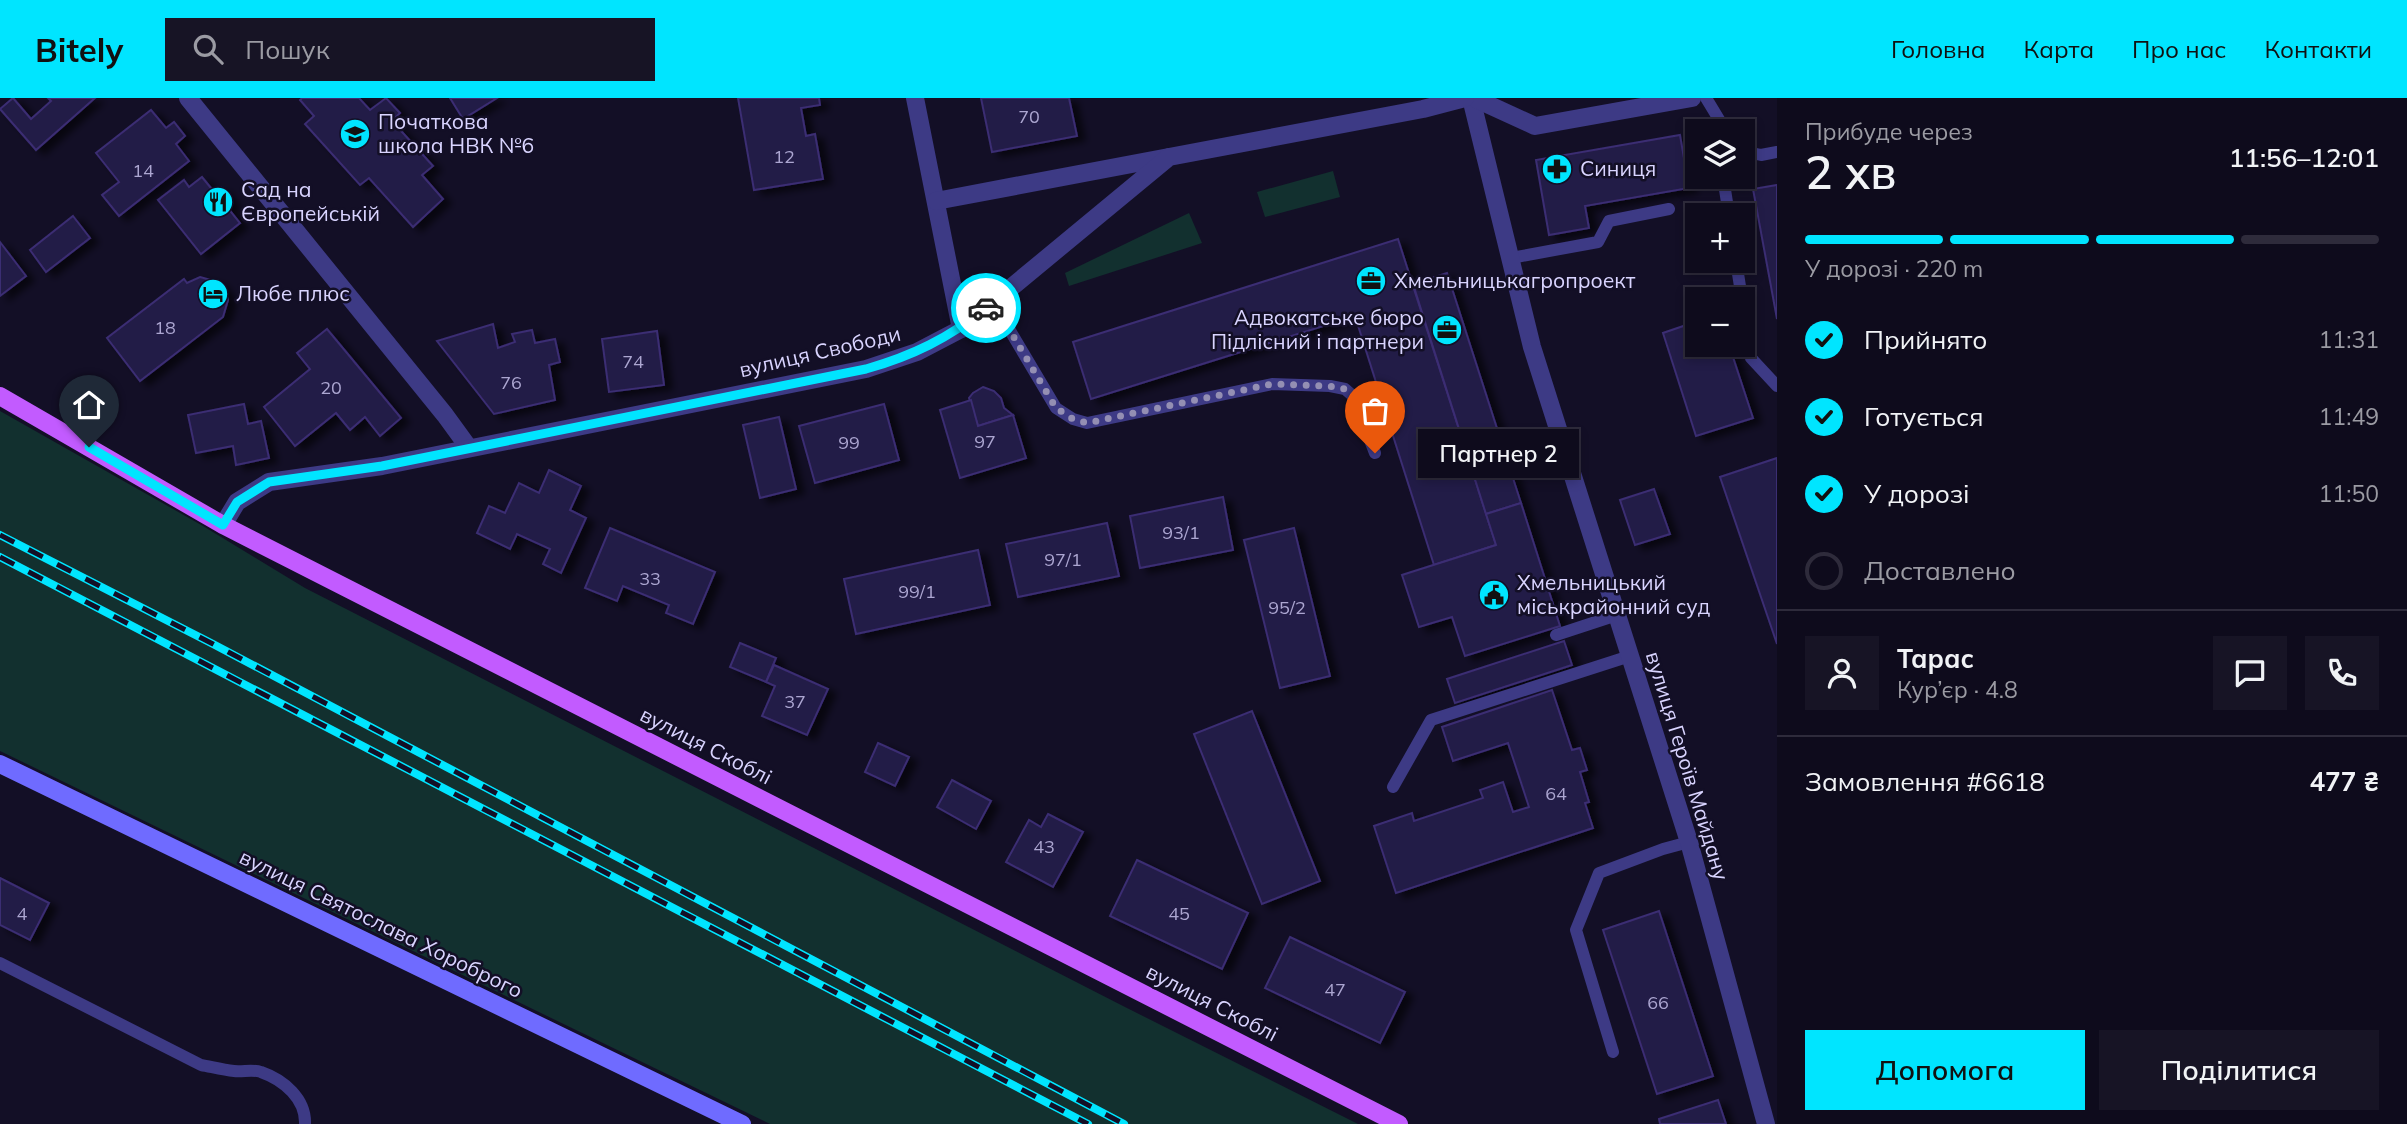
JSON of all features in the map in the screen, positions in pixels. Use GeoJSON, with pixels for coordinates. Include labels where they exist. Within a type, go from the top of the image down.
{"type":"FeatureCollection","features":[{"type":"Feature","properties":{"kind":"main road","name":"вулиця Скоблі"},"geometry":{"type":"LineString","coordinates":[[0,396],[223,525],[1399,1124]]}},
{"type":"Feature","properties":{"kind":"main road","name":"вулиця Святослава Хороброго"},"geometry":{"type":"LineString","coordinates":[[0,764],[742,1124]]}},
{"type":"Feature","properties":{"kind":"street"},"geometry":{"type":"LineString","coordinates":[[188,98],[469,448]]}},
{"type":"Feature","properties":{"kind":"street"},"geometry":{"type":"LineString","coordinates":[[915,98],[961,328]]}},
{"type":"Feature","properties":{"kind":"street","name":"вулиця Свободи"},"geometry":{"type":"LineString","coordinates":[[223,525],[237,502],[269,482],[382,466],[866,369],[917,352],[961,328],[1169,157],[1465,98]]}},
{"type":"Feature","properties":{"kind":"street"},"geometry":{"type":"LineString","coordinates":[[1473,98],[1535,126],[1692,98]]}},
{"type":"Feature","properties":{"kind":"street","name":"вулиця Героїв Майдану"},"geometry":{"type":"LineString","coordinates":[[1473,98],[1532,346],[1689,842],[1766,1124]]}},
{"type":"Feature","properties":{"kind":"street"},"geometry":{"type":"LineString","coordinates":[[936,201],[1169,157]]}},
{"type":"Feature","properties":{"kind":"lane"},"geometry":{"type":"LineString","coordinates":[[1706,98],[1719,119]]}},
{"type":"Feature","properties":{"kind":"lane"},"geometry":{"type":"LineString","coordinates":[[1713,110],[1714,119]]}},
{"type":"Feature","properties":{"kind":"lane"},"geometry":{"type":"LineString","coordinates":[[1755,154],[1777,152]]}},
{"type":"Feature","properties":{"kind":"lane"},"geometry":{"type":"LineString","coordinates":[[1511,258],[1598,242],[1609,221],[1669,209]]}},
{"type":"Feature","properties":{"kind":"lane"},"geometry":{"type":"LineString","coordinates":[[993,302],[1056,408],[1073,419],[1087,423],[1272,384],[1329,386],[1345,389],[1353,396],[1375,453]]}},
{"type":"Feature","properties":{"kind":"lane"},"geometry":{"type":"LineString","coordinates":[[1751,357],[1777,386]]}},
{"type":"Feature","properties":{"kind":"lane"},"geometry":{"type":"LineString","coordinates":[[1556,635],[1617,615]]}},
{"type":"Feature","properties":{"kind":"lane"},"geometry":{"type":"LineString","coordinates":[[1393,786],[1431,720],[1630,656]]}},
{"type":"Feature","properties":{"kind":"lane"},"geometry":{"type":"LineString","coordinates":[[1613,1052],[1576,930],[1599,873],[1689,842]]}},
{"type":"Feature","properties":{"kind":"lane"},"geometry":{"type":"LineString","coordinates":[[0,963],[201,1065],[234,1071],[259,1071],[282,1082],[296,1095],[305,1116],[305,1124]]}},
{"type":"Feature","properties":{"kind":"green space"},"geometry":{"type":"Polygon","coordinates":[[[1333,171],[1340,197],[1265,217],[1257,192],[1333,171]]]}},
{"type":"Feature","properties":{"kind":"green space"},"geometry":{"type":"Polygon","coordinates":[[[1189,213],[1202,243],[1069,286],[1065,273],[1189,213]]]}},
{"type":"Feature","properties":{"kind":"green space"},"geometry":{"type":"Polygon","coordinates":[[[0,411],[203,526],[305,588],[1358,1124],[770,1124],[0,751],[0,411]]]}},
{"type":"Feature","properties":{"kind":"building"},"geometry":{"type":"Polygon","coordinates":[[[13,98],[31,119],[51,101],[48,98],[95,98],[36,150],[0,109],[13,98]]]}},
{"type":"Feature","properties":{"kind":"building"},"geometry":{"type":"Polygon","coordinates":[[[359,98],[370,110],[386,98],[400,113],[392,121],[433,166],[422,175],[443,199],[413,227],[369,178],[360,185],[305,124],[314,116],[300,100],[359,98]]]}},
{"type":"Feature","properties":{"kind":"building"},"geometry":{"type":"Polygon","coordinates":[[[450,98],[497,98],[463,119],[450,98]]]}},
{"type":"Feature","properties":{"kind":"building"},"geometry":{"type":"Polygon","coordinates":[[[738,98],[819,98],[820,105],[801,108],[806,136],[815,134],[823,179],[754,190],[738,98]]]}},
{"type":"Feature","properties":{"kind":"building"},"geometry":{"type":"Polygon","coordinates":[[[981,98],[1069,98],[1077,136],[992,152],[981,98]]]}},
{"type":"Feature","properties":{"kind":"building"},"geometry":{"type":"Polygon","coordinates":[[[151,110],[166,128],[174,122],[185,136],[176,144],[189,161],[119,216],[102,195],[119,182],[96,153],[151,110]]]}},
{"type":"Feature","properties":{"kind":"building"},"geometry":{"type":"Polygon","coordinates":[[[1680,135],[1685,164],[1685,189],[1585,206],[1589,228],[1549,235],[1536,160],[1680,135]]]}},
{"type":"Feature","properties":{"kind":"building"},"geometry":{"type":"Polygon","coordinates":[[[202,177],[215,193],[221,188],[232,203],[227,207],[240,223],[201,254],[158,200],[184,180],[189,187],[202,177]]]}},
{"type":"Feature","properties":{"kind":"building"},"geometry":{"type":"Polygon","coordinates":[[[1777,185],[1777,319],[1753,189],[1777,185]]]}},
{"type":"Feature","properties":{"kind":"building"},"geometry":{"type":"Polygon","coordinates":[[[73,216],[90,238],[46,272],[30,250],[73,216]]]}},
{"type":"Feature","properties":{"kind":"building"},"geometry":{"type":"Polygon","coordinates":[[[1398,239],[1496,545],[1434,565],[1355,316],[1091,399],[1073,342],[1398,239]]]}},
{"type":"Feature","properties":{"kind":"building"},"geometry":{"type":"Polygon","coordinates":[[[0,242],[26,276],[0,296],[0,242]]]}},
{"type":"Feature","properties":{"kind":"building"},"geometry":{"type":"Polygon","coordinates":[[[1447,273],[1521,503],[1486,514],[1413,284],[1447,273]]]}},
{"type":"Feature","properties":{"kind":"building"},"geometry":{"type":"Polygon","coordinates":[[[200,277],[218,282],[225,291],[228,300],[223,317],[140,381],[107,338],[184,279],[187,283],[200,277]]]}},
{"type":"Feature","properties":{"kind":"building"},"geometry":{"type":"Polygon","coordinates":[[[493,324],[498,348],[515,342],[512,334],[532,330],[535,343],[555,339],[560,362],[549,365],[555,400],[494,414],[437,341],[493,324]]]}},
{"type":"Feature","properties":{"kind":"building"},"geometry":{"type":"Polygon","coordinates":[[[1685,325],[1685,357],[1733,357],[1753,418],[1696,436],[1663,333],[1685,325]]]}},
{"type":"Feature","properties":{"kind":"building"},"geometry":{"type":"Polygon","coordinates":[[[327,329],[401,418],[380,436],[365,417],[350,430],[336,413],[295,446],[264,407],[310,369],[297,353],[327,329]]]}},
{"type":"Feature","properties":{"kind":"building"},"geometry":{"type":"Polygon","coordinates":[[[657,331],[664,385],[609,392],[602,339],[657,331]]]}},
{"type":"Feature","properties":{"kind":"building"},"geometry":{"type":"Polygon","coordinates":[[[983,387],[994,391],[1001,398],[1004,408],[1013,415],[978,426],[969,398],[983,387]]]}},
{"type":"Feature","properties":{"kind":"building"},"geometry":{"type":"Polygon","coordinates":[[[971,400],[978,426],[1013,415],[1026,458],[960,478],[940,410],[971,400]]]}},
{"type":"Feature","properties":{"kind":"building"},"geometry":{"type":"Polygon","coordinates":[[[244,404],[248,424],[261,421],[269,458],[236,465],[233,446],[196,453],[188,415],[244,404]]]}},
{"type":"Feature","properties":{"kind":"building"},"geometry":{"type":"Polygon","coordinates":[[[884,404],[899,460],[815,483],[799,426],[884,404]]]}},
{"type":"Feature","properties":{"kind":"building"},"geometry":{"type":"Polygon","coordinates":[[[779,417],[796,489],[760,498],[743,425],[779,417]]]}},
{"type":"Feature","properties":{"kind":"building"},"geometry":{"type":"Polygon","coordinates":[[[1777,458],[1777,644],[1720,477],[1777,458]]]}},
{"type":"Feature","properties":{"kind":"building"},"geometry":{"type":"Polygon","coordinates":[[[549,470],[581,486],[570,510],[586,518],[561,573],[543,564],[550,549],[517,534],[510,549],[477,533],[489,506],[505,513],[519,483],[539,493],[549,470]]]}},
{"type":"Feature","properties":{"kind":"building"},"geometry":{"type":"Polygon","coordinates":[[[1654,489],[1670,534],[1635,545],[1620,500],[1654,489]]]}},
{"type":"Feature","properties":{"kind":"building"},"geometry":{"type":"Polygon","coordinates":[[[1223,497],[1233,550],[1140,568],[1130,516],[1223,497]]]}},
{"type":"Feature","properties":{"kind":"building"},"geometry":{"type":"Polygon","coordinates":[[[1521,503],[1560,626],[1465,656],[1452,617],[1419,627],[1402,575],[1496,545],[1486,514],[1521,503]]]}},
{"type":"Feature","properties":{"kind":"building"},"geometry":{"type":"Polygon","coordinates":[[[1107,523],[1119,576],[1018,597],[1006,544],[1107,523]]]}},
{"type":"Feature","properties":{"kind":"building"},"geometry":{"type":"Polygon","coordinates":[[[610,528],[715,572],[693,624],[666,613],[669,605],[623,586],[617,601],[585,588],[610,528]]]}},
{"type":"Feature","properties":{"kind":"building"},"geometry":{"type":"Polygon","coordinates":[[[1294,528],[1330,676],[1280,688],[1244,540],[1294,528]]]}},
{"type":"Feature","properties":{"kind":"building"},"geometry":{"type":"Polygon","coordinates":[[[978,550],[990,605],[856,634],[844,579],[978,550]]]}},
{"type":"Feature","properties":{"kind":"building"},"geometry":{"type":"Polygon","coordinates":[[[1564,641],[1572,665],[1455,703],[1447,679],[1564,641]]]}},
{"type":"Feature","properties":{"kind":"building"},"geometry":{"type":"Polygon","coordinates":[[[740,643],[776,658],[766,682],[730,667],[740,643]]]}},
{"type":"Feature","properties":{"kind":"building"},"geometry":{"type":"Polygon","coordinates":[[[774,665],[828,689],[807,735],[762,716],[775,686],[766,682],[774,665]]]}},
{"type":"Feature","properties":{"kind":"building"},"geometry":{"type":"Polygon","coordinates":[[[1552,690],[1572,750],[1580,748],[1587,770],[1580,772],[1589,802],[1585,803],[1593,828],[1396,893],[1374,826],[1412,813],[1414,821],[1483,798],[1480,790],[1503,782],[1513,812],[1529,807],[1508,743],[1453,761],[1442,727],[1552,690]]]}},
{"type":"Feature","properties":{"kind":"building"},"geometry":{"type":"Polygon","coordinates":[[[1252,711],[1320,881],[1262,904],[1194,734],[1252,711]]]}},
{"type":"Feature","properties":{"kind":"building"},"geometry":{"type":"Polygon","coordinates":[[[878,743],[909,757],[895,786],[865,772],[878,743]]]}},
{"type":"Feature","properties":{"kind":"building"},"geometry":{"type":"Polygon","coordinates":[[[952,780],[991,801],[976,829],[937,807],[952,780]]]}},
{"type":"Feature","properties":{"kind":"building"},"geometry":{"type":"Polygon","coordinates":[[[1048,814],[1083,832],[1053,887],[1006,862],[1029,820],[1041,827],[1048,814]]]}},
{"type":"Feature","properties":{"kind":"building"},"geometry":{"type":"Polygon","coordinates":[[[1137,860],[1248,913],[1222,969],[1110,916],[1137,860]]]}},
{"type":"Feature","properties":{"kind":"building"},"geometry":{"type":"Polygon","coordinates":[[[0,878],[49,903],[30,940],[0,925],[0,878]]]}},
{"type":"Feature","properties":{"kind":"building"},"geometry":{"type":"Polygon","coordinates":[[[1659,911],[1713,1076],[1657,1094],[1603,930],[1659,911]]]}},
{"type":"Feature","properties":{"kind":"building"},"geometry":{"type":"Polygon","coordinates":[[[1290,937],[1405,992],[1380,1043],[1265,988],[1290,937]]]}},
{"type":"Feature","properties":{"kind":"building"},"geometry":{"type":"Polygon","coordinates":[[[1718,1100],[1726,1124],[1660,1124],[1659,1119],[1718,1100]]]}},
{"type":"Feature","properties":{"kind":"railway"},"geometry":{"type":"LineString","coordinates":[[0,535],[213,644],[1124,1124]]}},
{"type":"Feature","properties":{"kind":"railway"},"geometry":{"type":"LineString","coordinates":[[0,557],[1088,1124]]}},
{"type":"Feature","properties":{"kind":"way so far"},"geometry":{"type":"LineString","coordinates":[[986,308],[993,302],[1056,408],[1073,419],[1087,423],[1272,384],[1329,386],[1345,389],[1353,396],[1375,453]]}},
{"type":"Feature","properties":{"kind":"place","name":"Початкова школа НВК №6"},"geometry":{"type":"Point","coordinates":[355,134]}},
{"type":"Feature","properties":{"kind":"place","name":"Синиця"},"geometry":{"type":"Point","coordinates":[1557,169]}},
{"type":"Feature","properties":{"kind":"place","name":"Сад на Європейській"},"geometry":{"type":"Point","coordinates":[218,202]}},
{"type":"Feature","properties":{"kind":"place","name":"Хмельницькагропроект"},"geometry":{"type":"Point","coordinates":[1371,281]}},
{"type":"Feature","properties":{"kind":"place","name":"Любе плюс"},"geometry":{"type":"Point","coordinates":[213,294]}},
{"type":"Feature","properties":{"kind":"place","name":"Адвокатське бюро Підлісний і партнери"},"geometry":{"type":"Point","coordinates":[1447,330]}},
{"type":"Feature","properties":{"kind":"place","name":"Партнер 2"},"geometry":{"type":"Point","coordinates":[1375,453]}},
{"type":"Feature","properties":{"kind":"place","name":"Хмельницький міськрайонний суд"},"geometry":{"type":"Point","coordinates":[1494,595]}},
{"type":"Feature","properties":{"kind":"route"},"geometry":{"type":"LineString","coordinates":[[89,447],[223,525],[237,502],[269,482],[382,466],[866,369],[892,362],[940,341],[986,308]]}}]}
